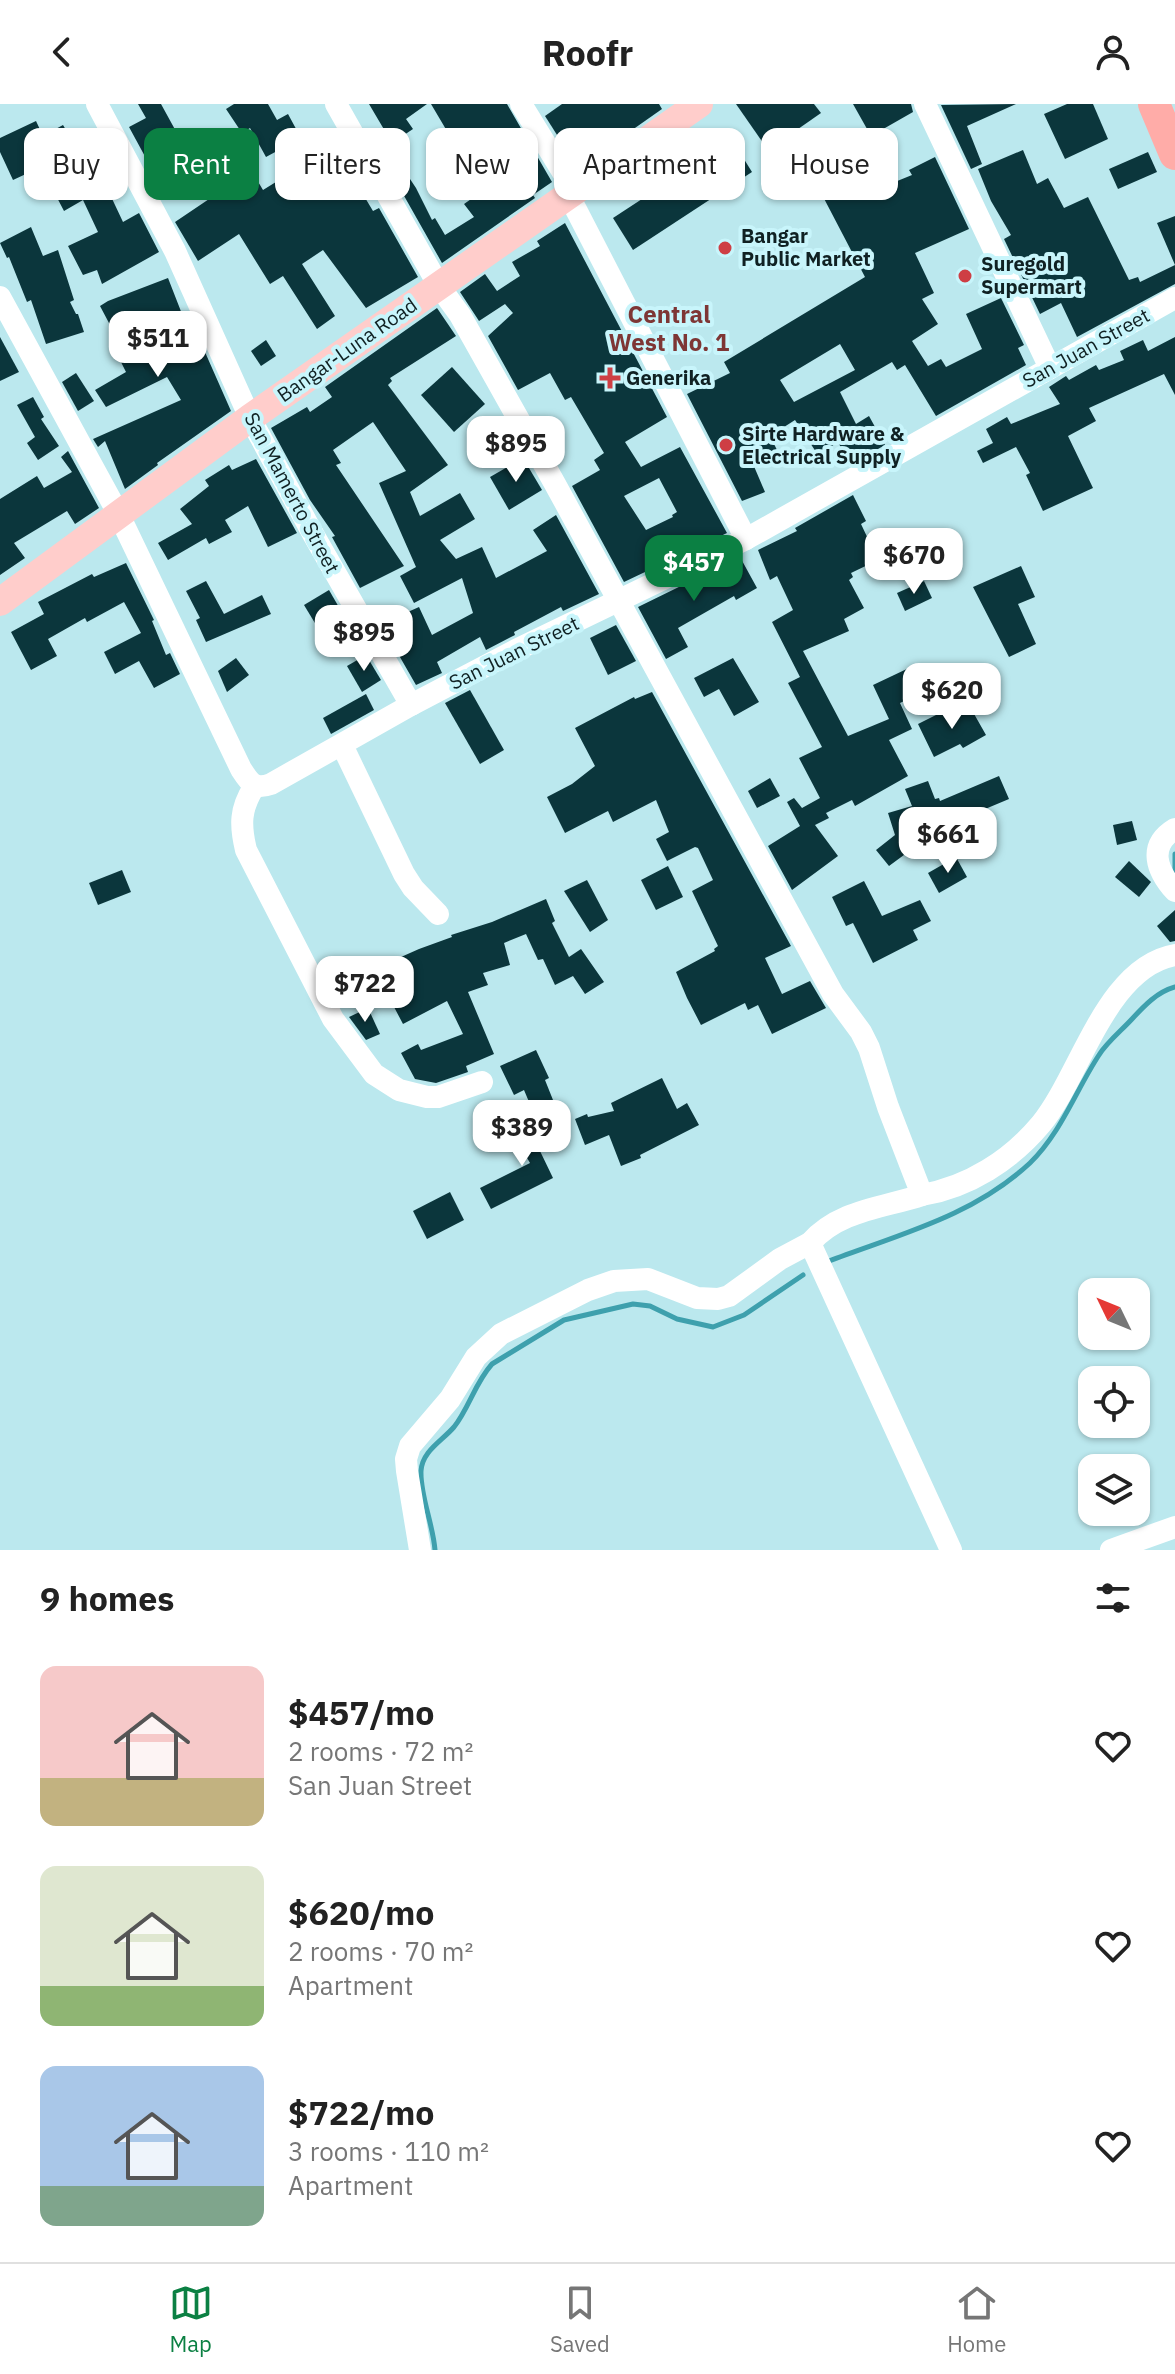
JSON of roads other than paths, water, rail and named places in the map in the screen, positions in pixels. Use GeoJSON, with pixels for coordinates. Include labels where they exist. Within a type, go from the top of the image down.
{"type":"FeatureCollection","features":[{"type":"Feature","properties":{"kind":"highway"},"geometry":{"type":"LineString","coordinates":[[1154,104],[1175,154]]}},
{"type":"Feature","properties":{"kind":"main road","name":"Bangar-Luna Road"},"geometry":{"type":"LineString","coordinates":[[665,128],[699,104]]}},
{"type":"Feature","properties":{"kind":"main road","name":"Bangar-Luna Road"},"geometry":{"type":"LineString","coordinates":[[0,602],[250,418],[563,200]]}},
{"type":"Feature","properties":{"kind":"street","name":"San Mamerto Street"},"geometry":{"type":"LineString","coordinates":[[97,104],[175,251],[250,418],[411,705]]}},
{"type":"Feature","properties":{"kind":"street"},"geometry":{"type":"LineString","coordinates":[[336,104],[439,286],[460,315],[833,994],[861,1032],[922,1195]]}},
{"type":"Feature","properties":{"kind":"street"},"geometry":{"type":"LineString","coordinates":[[521,104],[554,162]]}},
{"type":"Feature","properties":{"kind":"street"},"geometry":{"type":"LineString","coordinates":[[925,104],[1050,368]]}},
{"type":"Feature","properties":{"kind":"street"},"geometry":{"type":"LineString","coordinates":[[575,200],[746,539]]}},
{"type":"Feature","properties":{"kind":"street"},"geometry":{"type":"LineString","coordinates":[[0,297],[119,515],[227,742],[254,787],[241,814],[246,850],[333,1019],[374,1074],[399,1090],[418,1096],[438,1097],[482,1082]]}},
{"type":"Feature","properties":{"kind":"street","name":"San Juan Street"},"geometry":{"type":"LineString","coordinates":[[254,787],[271,784],[516,650],[746,539],[1175,298]]}},
{"type":"Feature","properties":{"kind":"street"},"geometry":{"type":"LineString","coordinates":[[342,745],[404,874],[438,914]]}},
{"type":"Feature","properties":{"kind":"street"},"geometry":{"type":"LineString","coordinates":[[1175,829],[1163,838],[1156,853],[1160,873],[1175,891]]}},
{"type":"Feature","properties":{"kind":"street"},"geometry":{"type":"LineString","coordinates":[[420,1550],[407,1471],[406,1459],[410,1446],[450,1399],[469,1366],[492,1341],[588,1290],[614,1281],[648,1279],[697,1298],[729,1296],[780,1259],[810,1243],[836,1221],[860,1211],[939,1192],[988,1172],[1018,1149],[1043,1121],[1125,983],[1151,962],[1175,955]]}},
{"type":"Feature","properties":{"kind":"street"},"geometry":{"type":"LineString","coordinates":[[810,1243],[951,1550]]}},
{"type":"Feature","properties":{"kind":"street"},"geometry":{"type":"LineString","coordinates":[[1111,1550],[1175,1527]]}},
{"type":"Feature","properties":{"kind":"waterway"},"geometry":{"type":"LineString","coordinates":[[1175,854],[1175,871]]}},
{"type":"Feature","properties":{"kind":"waterway"},"geometry":{"type":"LineString","coordinates":[[829,1261],[935,1222],[985,1197],[1008,1181],[1030,1163],[1051,1138],[1106,1046],[1151,1000],[1175,987]]}},
{"type":"Feature","properties":{"kind":"waterway"},"geometry":{"type":"LineString","coordinates":[[435,1550],[422,1490],[422,1464],[459,1420],[492,1364],[564,1320],[633,1304],[650,1306],[677,1319],[713,1327],[744,1315],[803,1275]]}},
{"type":"Feature","properties":{"kind":"place","name":"Bangar Public Market"},"geometry":{"type":"Point","coordinates":[725,248]}},
{"type":"Feature","properties":{"kind":"place","name":"Suregold Supermart"},"geometry":{"type":"Point","coordinates":[965,276]}},
{"type":"Feature","properties":{"kind":"place","name":"Generika"},"geometry":{"type":"Point","coordinates":[610,378]}},
{"type":"Feature","properties":{"kind":"place","name":"Sirte Hardware & Electrical Supply"},"geometry":{"type":"Point","coordinates":[726,445]}},
{"type":"Feature","properties":{"kind":"district","name":"Central West No. 1"},"geometry":{"type":"Point","coordinates":[669,329]}}]}
